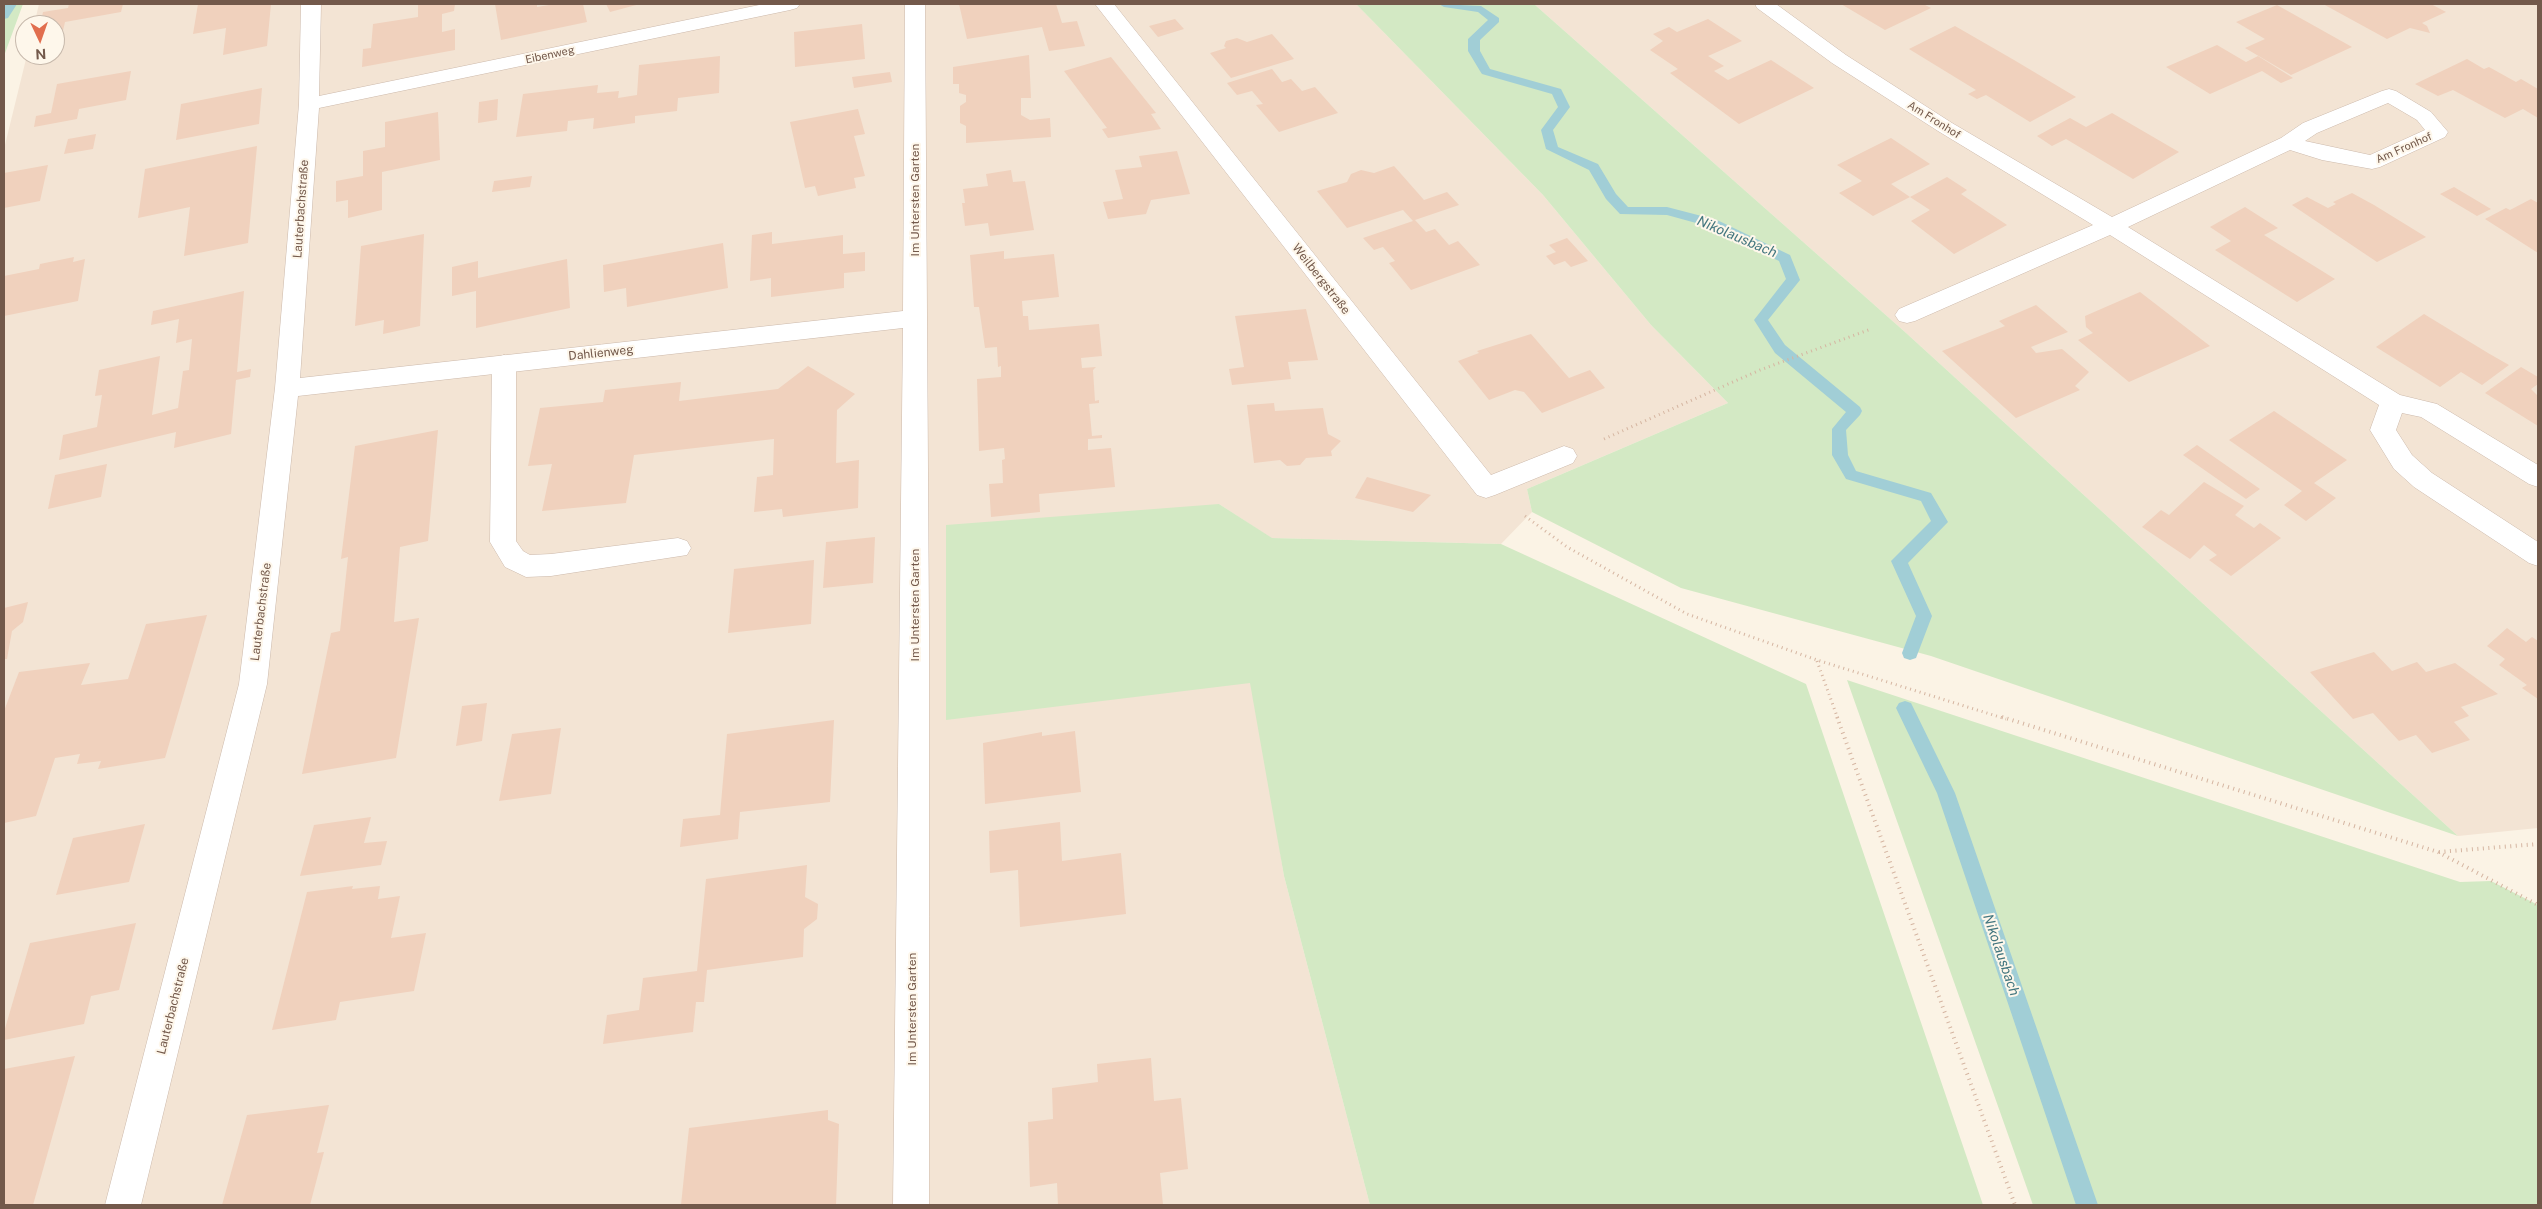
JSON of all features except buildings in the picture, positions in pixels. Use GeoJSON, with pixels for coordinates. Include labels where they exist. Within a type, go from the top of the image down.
{"type":"FeatureCollection","features":[{"type":"Feature","properties":{"kind":"street","name":"Lauterbachstraße"},"geometry":{"type":"LineString","coordinates":[[123,1205],[253,684],[287,388],[309,104],[312,4]]}},
{"type":"Feature","properties":{"kind":"street","name":"Eibenweg"},"geometry":{"type":"LineString","coordinates":[[309,104],[790,4]]}},
{"type":"Feature","properties":{"kind":"street","name":"Im Untersten Garten"},"geometry":{"type":"LineString","coordinates":[[911,1205],[916,318],[915,4]]}},
{"type":"Feature","properties":{"kind":"street","name":"Weilbergstraße"},"geometry":{"type":"LineString","coordinates":[[1104,4],[1486,488]]}},
{"type":"Feature","properties":{"kind":"street","name":"Am Fronhof"},"geometry":{"type":"LineString","coordinates":[[1764,4],[1839,59],[1945,127],[2111,226],[2393,402],[2428,410],[2538,477]]}},
{"type":"Feature","properties":{"kind":"street","name":"Am Fronhof"},"geometry":{"type":"LineString","coordinates":[[1907,315],[2111,226],[2288,142],[2310,128],[2389,96],[2424,116],[2438,132],[2372,162],[2322,153],[2288,142]]}},
{"type":"Feature","properties":{"kind":"street","name":"Dahlienweg"},"geometry":{"type":"LineString","coordinates":[[287,388],[916,318]]}},
{"type":"Feature","properties":{"kind":"street"},"geometry":{"type":"LineString","coordinates":[[504,364],[503,542],[514,559],[526,566],[551,565],[678,548]]}},
{"type":"Feature","properties":{"kind":"street"},"geometry":{"type":"LineString","coordinates":[[2393,402],[2383,430],[2403,462],[2423,480],[2538,556]]}},
{"type":"Feature","properties":{"kind":"street"},"geometry":{"type":"LineString","coordinates":[[1486,488],[1564,456]]}},
{"type":"Feature","properties":{"kind":"path"},"geometry":{"type":"LineString","coordinates":[[1564,456],[1760,370],[1907,315]]}},
{"type":"Feature","properties":{"kind":"path"},"geometry":{"type":"LineString","coordinates":[[1486,488],[1567,547],[1687,614],[1817,660],[2438,852],[2538,905]]}},
{"type":"Feature","properties":{"kind":"path"},"geometry":{"type":"LineString","coordinates":[[1817,660],[2015,1205]]}},
{"type":"Feature","properties":{"kind":"path"},"geometry":{"type":"LineString","coordinates":[[2438,852],[2538,844]]}},
{"type":"Feature","properties":{"kind":"shaded area"},"geometry":{"type":"Polygon","coordinates":[[[39,4],[1356,4],[1543,195],[1651,325],[1728,403],[1527,489],[1532,512],[1501,544],[1271,538],[1219,504],[1253,683],[1284,876],[1370,1205],[4,1205],[4,149],[25,65],[65,65],[65,15],[36,15],[39,4]]]}},
{"type":"Feature","properties":{"kind":"shaded area"},"geometry":{"type":"Polygon","coordinates":[[[1534,4],[2538,4],[2538,828],[2458,836],[1905,332],[1534,4]]]}},
{"type":"Feature","properties":{"kind":"green space"},"geometry":{"type":"Polygon","coordinates":[[[4,4],[23,4],[19,15],[15,15],[15,26],[4,56],[4,4]]]}},
{"type":"Feature","properties":{"kind":"green space"},"geometry":{"type":"Polygon","coordinates":[[[1356,4],[1534,4],[1905,332],[2458,836],[1931,656],[1681,588],[1532,512],[1527,489],[1728,403],[1651,325],[1543,195],[1356,4]]]}},
{"type":"Feature","properties":{"kind":"green space"},"geometry":{"type":"Polygon","coordinates":[[[1219,504],[1272,538],[1501,544],[1806,684],[1983,1205],[1370,1205],[1284,876],[1250,683],[946,720],[946,525],[1219,504]]]}},
{"type":"Feature","properties":{"kind":"green space"},"geometry":{"type":"Polygon","coordinates":[[[1847,680],[2460,882],[2491,881],[2538,905],[2538,1205],[2033,1205],[1847,680]]]}},
{"type":"Feature","properties":{"kind":"waterway"},"geometry":{"type":"LineString","coordinates":[[4,16],[11,4]]}},
{"type":"Feature","properties":{"kind":"waterway","name":"Nikolausbach"},"geometry":{"type":"LineString","coordinates":[[1444,4],[1481,9],[1495,20],[1474,39],[1474,51],[1486,71],[1557,92],[1564,107],[1547,130],[1552,149],[1594,167],[1611,196],[1625,211],[1667,211],[1712,223],[1785,258],[1793,280],[1761,320],[1780,349],[1798,366],[1855,411],[1839,429],[1840,455],[1851,475],[1926,497],[1940,522],[1899,561],[1924,616],[1910,653]]}},
{"type":"Feature","properties":{"kind":"waterway","name":"Nikolausbach"},"geometry":{"type":"LineString","coordinates":[[1905,708],[1946,793],[2078,1174],[2087,1205]]}}]}
